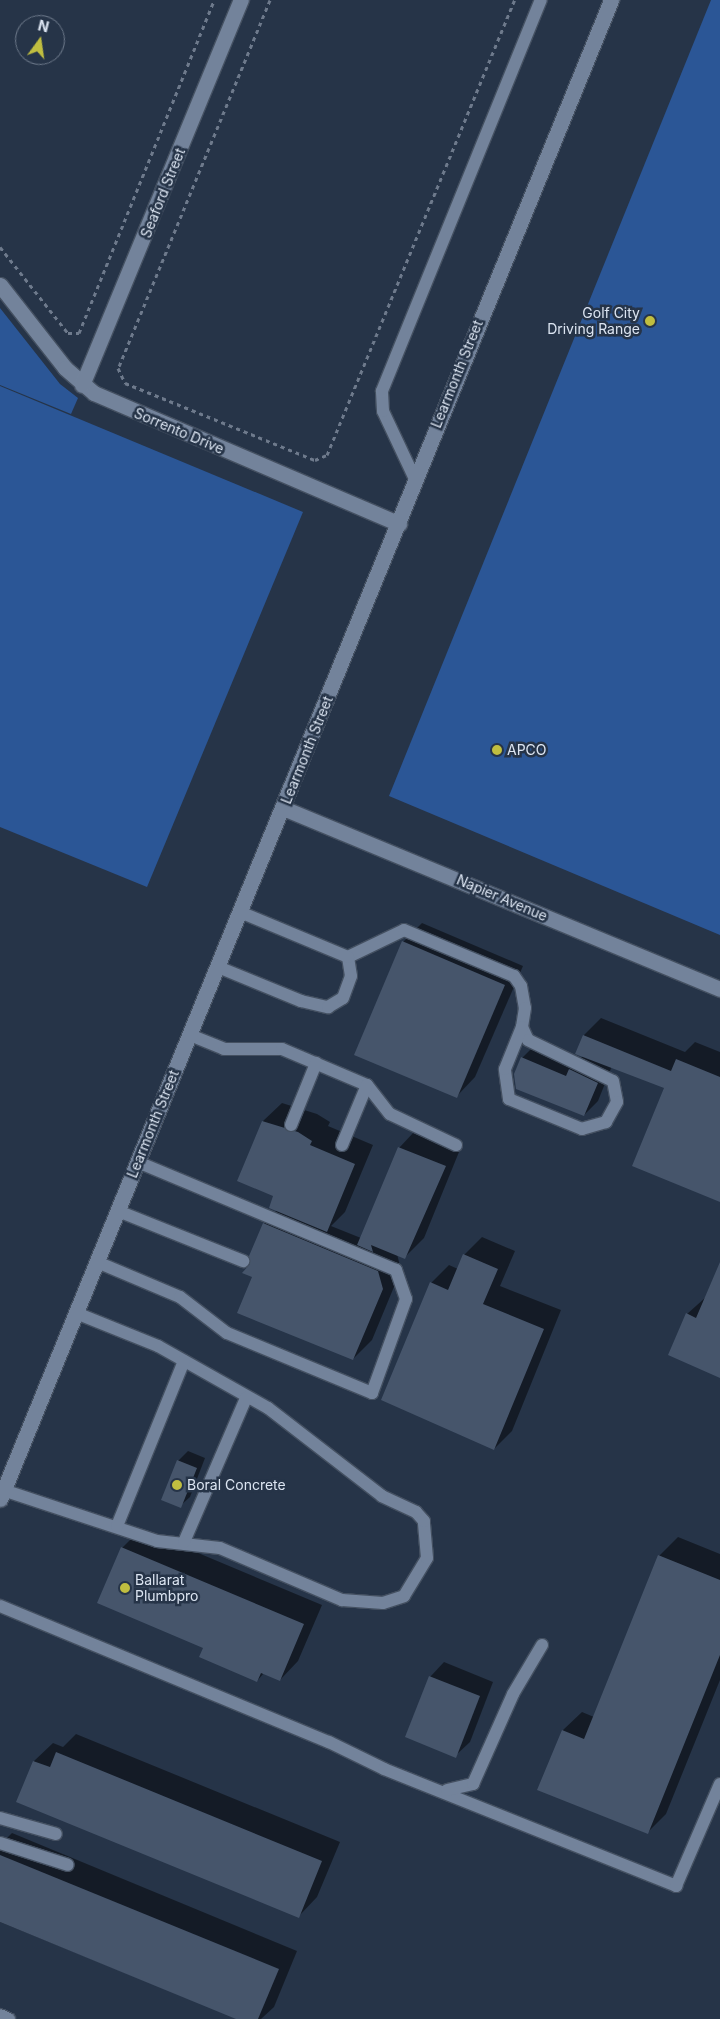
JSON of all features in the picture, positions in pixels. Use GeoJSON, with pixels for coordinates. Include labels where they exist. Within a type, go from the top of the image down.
{"type":"FeatureCollection","features":[{"type":"Feature","properties":{"kind":"street","name":"Seaford Street"},"geometry":{"type":"LineString","coordinates":[[82,385],[241,0]]}},
{"type":"Feature","properties":{"kind":"street","name":"Learmonth Street"},"geometry":{"type":"LineString","coordinates":[[2,1494],[283,808],[398,524],[414,477],[611,0]]}},
{"type":"Feature","properties":{"kind":"street","name":"Sorrento Drive"},"geometry":{"type":"LineString","coordinates":[[0,285],[82,385],[116,405],[398,524]]}},
{"type":"Feature","properties":{"kind":"street","name":"Napier Avenue"},"geometry":{"type":"LineString","coordinates":[[283,808],[720,989]]}},
{"type":"Feature","properties":{"kind":"lane"},"geometry":{"type":"LineString","coordinates":[[414,477],[384,411],[382,391],[541,0]]}},
{"type":"Feature","properties":{"kind":"lane"},"geometry":{"type":"LineString","coordinates":[[240,912],[348,957],[404,930],[514,976],[525,1008],[522,1027],[505,1069],[509,1099],[582,1129],[606,1122],[617,1102],[613,1081],[547,1052],[528,1040],[522,1027]]}},
{"type":"Feature","properties":{"kind":"lane"},"geometry":{"type":"LineString","coordinates":[[218,967],[328,1007],[343,998],[351,976],[348,957]]}},
{"type":"Feature","properties":{"kind":"lane"},"geometry":{"type":"LineString","coordinates":[[190,1035],[224,1049],[282,1049],[316,1063],[367,1085],[390,1114],[456,1145]]}},
{"type":"Feature","properties":{"kind":"lane"},"geometry":{"type":"LineString","coordinates":[[291,1125],[316,1063]]}},
{"type":"Feature","properties":{"kind":"lane"},"geometry":{"type":"LineString","coordinates":[[342,1145],[367,1085]]}},
{"type":"Feature","properties":{"kind":"lane"},"geometry":{"type":"LineString","coordinates":[[97,1262],[180,1297],[227,1333],[372,1393],[406,1299],[396,1270],[138,1162]]}},
{"type":"Feature","properties":{"kind":"lane"},"geometry":{"type":"LineString","coordinates":[[118,1211],[243,1261]]}},
{"type":"Feature","properties":{"kind":"lane"},"geometry":{"type":"LineString","coordinates":[[2,1494],[117,1526],[157,1541],[184,1542],[251,1559],[342,1600],[383,1603],[404,1596],[418,1579],[427,1558],[424,1521],[416,1512],[382,1496],[268,1408],[246,1398],[184,1361],[76,1313]]}},
{"type":"Feature","properties":{"kind":"lane"},"geometry":{"type":"LineString","coordinates":[[117,1526],[184,1361]]}},
{"type":"Feature","properties":{"kind":"lane"},"geometry":{"type":"LineString","coordinates":[[184,1542],[246,1398]]}},
{"type":"Feature","properties":{"kind":"lane"},"geometry":{"type":"LineString","coordinates":[[0,1606],[329,1742],[384,1770],[444,1790],[676,1886],[720,1784]]}},
{"type":"Feature","properties":{"kind":"lane"},"geometry":{"type":"LineString","coordinates":[[444,1790],[460,1790],[473,1784],[513,1694],[542,1645]]}},
{"type":"Feature","properties":{"kind":"lane"},"geometry":{"type":"LineString","coordinates":[[0,1818],[56,1834]]}},
{"type":"Feature","properties":{"kind":"lane"},"geometry":{"type":"LineString","coordinates":[[0,1843],[68,1864]]}},
{"type":"Feature","properties":{"kind":"lane"},"geometry":{"type":"LineString","coordinates":[[0,2016],[9,2019]]}},
{"type":"Feature","properties":{"kind":"path"},"geometry":{"type":"LineString","coordinates":[[0,247],[68,333],[79,333],[214,0]]}},
{"type":"Feature","properties":{"kind":"path"},"geometry":{"type":"LineString","coordinates":[[270,0],[118,368],[125,382],[315,460],[327,455],[515,0]]}},
{"type":"Feature","properties":{"kind":"shaded area","name":"Golf City Driving Range"},"geometry":{"type":"Polygon","coordinates":[[[711,0],[720,0],[720,935],[389,796],[711,0]]]}},
{"type":"Feature","properties":{"kind":"shaded area"},"geometry":{"type":"Polygon","coordinates":[[[0,308],[60,384],[78,398],[71,414],[0,385],[0,308]]]}},
{"type":"Feature","properties":{"kind":"shaded area"},"geometry":{"type":"Polygon","coordinates":[[[0,386],[303,512],[147,887],[0,827],[0,386]]]}},
{"type":"Feature","properties":{"kind":"building"},"geometry":{"type":"Polygon","coordinates":[[[402,941],[505,985],[457,1098],[354,1055],[402,941]]]}},
{"type":"Feature","properties":{"kind":"building"},"geometry":{"type":"Polygon","coordinates":[[[583,1035],[671,1071],[676,1059],[720,1077],[720,1202],[632,1166],[664,1088],[575,1054],[583,1035]]]}},
{"type":"Feature","properties":{"kind":"building"},"geometry":{"type":"Polygon","coordinates":[[[521,1057],[566,1076],[569,1069],[598,1083],[584,1116],[516,1089],[514,1074],[521,1057]]]}},
{"type":"Feature","properties":{"kind":"building"},"geometry":{"type":"Polygon","coordinates":[[[262,1121],[298,1132],[312,1141],[310,1145],[355,1164],[327,1232],[269,1208],[273,1196],[237,1181],[262,1121]]]}},
{"type":"Feature","properties":{"kind":"building"},"geometry":{"type":"Polygon","coordinates":[[[398,1147],[446,1166],[405,1259],[371,1245],[373,1252],[357,1245],[398,1147]]]}},
{"type":"Feature","properties":{"kind":"building"},"geometry":{"type":"Polygon","coordinates":[[[263,1223],[378,1271],[383,1289],[353,1360],[237,1313],[252,1277],[242,1273],[250,1264],[249,1256],[263,1223]]]}},
{"type":"Feature","properties":{"kind":"building"},"geometry":{"type":"Polygon","coordinates":[[[463,1254],[498,1269],[483,1304],[544,1329],[494,1450],[381,1400],[430,1282],[448,1290],[463,1254]]]}},
{"type":"Feature","properties":{"kind":"building"},"geometry":{"type":"Polygon","coordinates":[[[720,1262],[720,1378],[668,1355],[686,1313],[696,1318],[720,1262]]]}},
{"type":"Feature","properties":{"kind":"building"},"geometry":{"type":"Polygon","coordinates":[[[177,1460],[197,1468],[181,1508],[161,1500],[177,1460]]]}},
{"type":"Feature","properties":{"kind":"building"},"geometry":{"type":"Polygon","coordinates":[[[121,1547],[304,1624],[280,1681],[261,1673],[257,1682],[199,1657],[203,1648],[97,1603],[121,1547]]]}},
{"type":"Feature","properties":{"kind":"building"},"geometry":{"type":"Polygon","coordinates":[[[658,1555],[720,1580],[720,1655],[648,1834],[537,1790],[562,1730],[584,1739],[658,1555]]]}},
{"type":"Feature","properties":{"kind":"building"},"geometry":{"type":"Polygon","coordinates":[[[429,1676],[480,1696],[456,1758],[405,1737],[429,1676]]]}},
{"type":"Feature","properties":{"kind":"building"},"geometry":{"type":"Polygon","coordinates":[[[56,1752],[322,1861],[299,1918],[16,1802],[33,1761],[50,1767],[56,1752]]]}},
{"type":"Feature","properties":{"kind":"building"},"geometry":{"type":"Polygon","coordinates":[[[0,1855],[279,1969],[258,2019],[236,2019],[0,1922],[0,1855]]]}},
{"type":"Feature","properties":{"kind":"place","name":"Golf City Driving Range"},"geometry":{"type":"Point","coordinates":[650,321]}},
{"type":"Feature","properties":{"kind":"place","name":"APCO"},"geometry":{"type":"Point","coordinates":[497,750]}},
{"type":"Feature","properties":{"kind":"place","name":"Boral Concrete"},"geometry":{"type":"Point","coordinates":[177,1485]}},
{"type":"Feature","properties":{"kind":"place","name":"Ballarat Plumbpro"},"geometry":{"type":"Point","coordinates":[125,1588]}}]}
